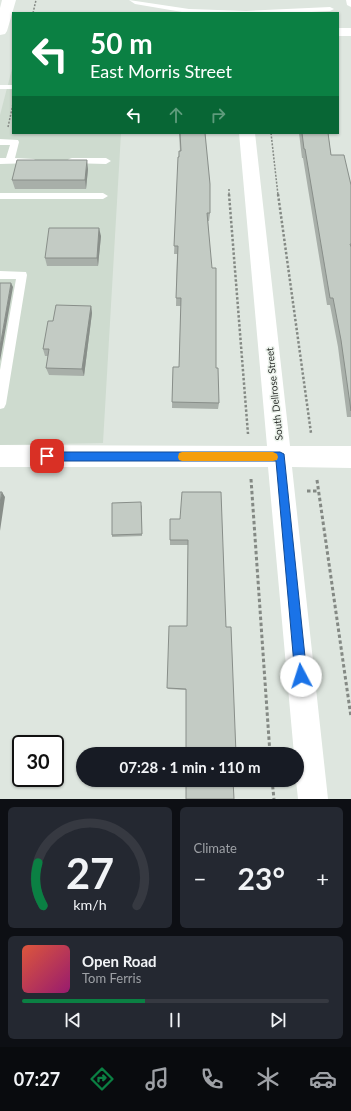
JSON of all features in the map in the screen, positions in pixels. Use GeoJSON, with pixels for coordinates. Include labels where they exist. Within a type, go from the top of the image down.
{"type":"FeatureCollection","features":[{"type":"Feature","properties":{"kind":"street"},"geometry":{"type":"LineString","coordinates":[[9,0],[0,30],[12,30]]}},
{"type":"Feature","properties":{"kind":"street"},"geometry":{"type":"LineString","coordinates":[[339,32],[351,32]]}},
{"type":"Feature","properties":{"kind":"street","name":"South Dellrose Street"},"geometry":{"type":"LineString","coordinates":[[247,134],[313,799]]}},
{"type":"Feature","properties":{"kind":"street"},"geometry":{"type":"LineString","coordinates":[[0,456],[351,457]]}},
{"type":"Feature","properties":{"kind":"lane"},"geometry":{"type":"LineString","coordinates":[[133,0],[135,2],[189,11],[218,12]]}},
{"type":"Feature","properties":{"kind":"lane"},"geometry":{"type":"LineString","coordinates":[[350,0],[351,5]]}},
{"type":"Feature","properties":{"kind":"lane"},"geometry":{"type":"LineString","coordinates":[[267,12],[330,9]]}},
{"type":"Feature","properties":{"kind":"lane"},"geometry":{"type":"LineString","coordinates":[[0,87],[12,87]]}},
{"type":"Feature","properties":{"kind":"lane"},"geometry":{"type":"LineString","coordinates":[[0,142],[14,142],[10,161]]}},
{"type":"Feature","properties":{"kind":"lane"},"geometry":{"type":"LineString","coordinates":[[0,161],[42,161]]}},
{"type":"Feature","properties":{"kind":"lane"},"geometry":{"type":"LineString","coordinates":[[66,161],[106,161]]}},
{"type":"Feature","properties":{"kind":"lane"},"geometry":{"type":"LineString","coordinates":[[0,196],[103,196]]}},
{"type":"Feature","properties":{"kind":"lane"},"geometry":{"type":"LineString","coordinates":[[0,275],[22,275],[9,331],[1,396]]}},
{"type":"Feature","properties":{"kind":"path"},"geometry":{"type":"LineString","coordinates":[[34,12],[36,0]]}},
{"type":"Feature","properties":{"kind":"path"},"geometry":{"type":"LineString","coordinates":[[271,134],[285,252],[351,717]]}},
{"type":"Feature","properties":{"kind":"path"},"geometry":{"type":"LineString","coordinates":[[273,787],[274,799]]}},
{"type":"Feature","properties":{"kind":"shaded area"},"geometry":{"type":"Polygon","coordinates":[[[12,69],[12,134],[121,134],[103,443],[0,445],[0,115],[12,69]]]}},
{"type":"Feature","properties":{"kind":"building"},"geometry":{"type":"Polygon","coordinates":[[[180,134],[205,134],[210,184],[210,213],[207,213],[212,268],[216,268],[216,368],[218,368],[219,403],[172,402],[173,367],[179,367],[181,298],[176,298],[178,246],[174,246],[178,157],[179,151],[181,151],[180,134]]]}},
{"type":"Feature","properties":{"kind":"building"},"geometry":{"type":"Polygon","coordinates":[[[302,134],[328,134],[331,155],[344,155],[351,185],[351,411],[341,340],[333,298],[330,298],[302,134]]]}},
{"type":"Feature","properties":{"kind":"building"},"geometry":{"type":"Polygon","coordinates":[[[17,160],[87,160],[85,180],[12,180],[17,160]]]}},
{"type":"Feature","properties":{"kind":"building"},"geometry":{"type":"Polygon","coordinates":[[[49,228],[99,228],[97,258],[45,258],[49,228]]]}},
{"type":"Feature","properties":{"kind":"building"},"geometry":{"type":"Polygon","coordinates":[[[0,283],[11,283],[0,347],[0,283]]]}},
{"type":"Feature","properties":{"kind":"building"},"geometry":{"type":"Polygon","coordinates":[[[56,305],[91,306],[82,369],[46,368],[49,349],[43,349],[48,321],[53,321],[56,305]]]}},
{"type":"Feature","properties":{"kind":"building"},"geometry":{"type":"Polygon","coordinates":[[[0,492],[2,492],[0,503],[0,492]]]}},
{"type":"Feature","properties":{"kind":"building"},"geometry":{"type":"Polygon","coordinates":[[[182,492],[221,492],[226,627],[231,627],[236,747],[186,747],[186,689],[167,688],[169,626],[187,626],[188,540],[170,540],[170,519],[180,519],[182,492]]]}},
{"type":"Feature","properties":{"kind":"building"},"geometry":{"type":"Polygon","coordinates":[[[141,502],[142,534],[112,535],[112,503],[141,502]]]}},
{"type":"Feature","properties":{"kind":"building"},"geometry":{"type":"Polygon","coordinates":[[[186,787],[233,787],[234,799],[186,799],[186,787]]]}},
{"type":"Feature","properties":{"kind":"slow traffic"},"geometry":{"type":"LineString","coordinates":[[182,457],[273,457]]}},
{"type":"Feature","properties":{"kind":"route"},"geometry":{"type":"LineString","coordinates":[[47,456],[280,457],[301,676]]}}]}
